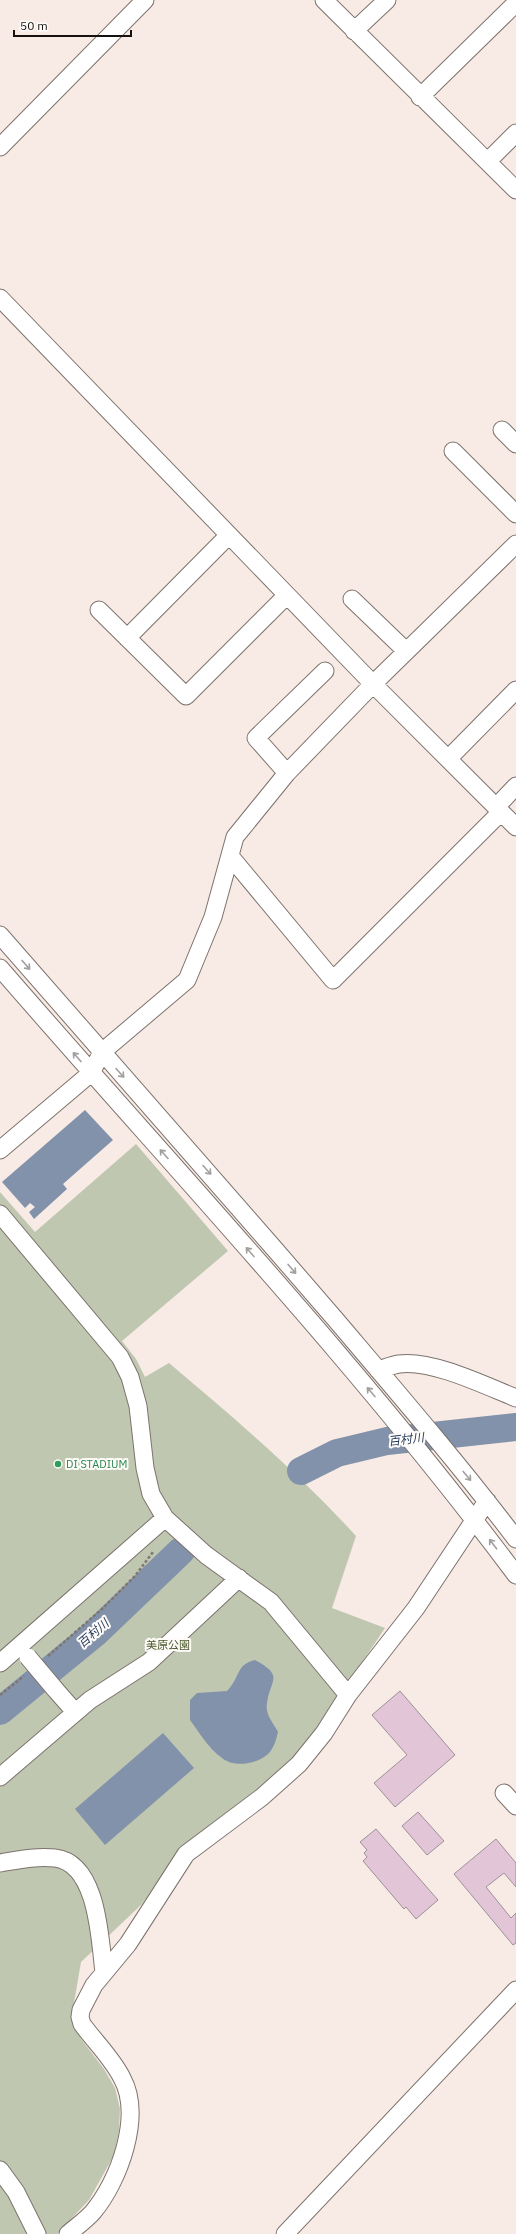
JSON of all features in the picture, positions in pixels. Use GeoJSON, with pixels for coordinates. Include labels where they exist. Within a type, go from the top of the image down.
{"type":"FeatureCollection","features":[{"type":"Feature","properties":{"kind":"street"},"geometry":{"type":"LineString","coordinates":[[0,147],[145,0]]}},
{"type":"Feature","properties":{"kind":"street"},"geometry":{"type":"LineString","coordinates":[[324,0],[516,190]]}},
{"type":"Feature","properties":{"kind":"street"},"geometry":{"type":"LineString","coordinates":[[354,31],[386,0]]}},
{"type":"Feature","properties":{"kind":"street"},"geometry":{"type":"LineString","coordinates":[[420,96],[516,3]]}},
{"type":"Feature","properties":{"kind":"street"},"geometry":{"type":"LineString","coordinates":[[488,161],[516,133]]}},
{"type":"Feature","properties":{"kind":"street"},"geometry":{"type":"LineString","coordinates":[[0,298],[373,684],[516,827]]}},
{"type":"Feature","properties":{"kind":"street"},"geometry":{"type":"LineString","coordinates":[[502,430],[516,444]]}},
{"type":"Feature","properties":{"kind":"street"},"geometry":{"type":"LineString","coordinates":[[453,451],[516,514]]}},
{"type":"Feature","properties":{"kind":"street"},"geometry":{"type":"LineString","coordinates":[[127,638],[229,536]]}},
{"type":"Feature","properties":{"kind":"street"},"geometry":{"type":"LineString","coordinates":[[0,1150],[91,1073],[102,1052],[187,980],[213,918],[235,836],[286,773],[406,651],[516,544]]}},
{"type":"Feature","properties":{"kind":"street"},"geometry":{"type":"LineString","coordinates":[[99,610],[186,696],[287,595]]}},
{"type":"Feature","properties":{"kind":"street"},"geometry":{"type":"LineString","coordinates":[[352,599],[406,651]]}},
{"type":"Feature","properties":{"kind":"street"},"geometry":{"type":"LineString","coordinates":[[286,773],[256,738],[325,671]]}},
{"type":"Feature","properties":{"kind":"street"},"geometry":{"type":"LineString","coordinates":[[448,759],[516,690]]}},
{"type":"Feature","properties":{"kind":"street"},"geometry":{"type":"LineString","coordinates":[[230,856],[332,980],[498,810],[516,786]]}},
{"type":"Feature","properties":{"kind":"street"},"geometry":{"type":"LineString","coordinates":[[0,935],[209,1172],[417,1416],[487,1501],[516,1539]]}},
{"type":"Feature","properties":{"kind":"street"},"geometry":{"type":"LineString","coordinates":[[0,968],[91,1073],[198,1192],[396,1423],[474,1519],[516,1575]]}},
{"type":"Feature","properties":{"kind":"street"},"geometry":{"type":"LineString","coordinates":[[0,1214],[120,1357],[130,1378],[138,1406],[145,1468],[151,1494],[165,1518],[206,1555],[272,1602],[348,1695]]}},
{"type":"Feature","properties":{"kind":"street"},"geometry":{"type":"LineString","coordinates":[[378,1370],[400,1364],[423,1366],[450,1372],[516,1398]]}},
{"type":"Feature","properties":{"kind":"street"},"geometry":{"type":"LineString","coordinates":[[68,2234],[93,2212],[108,2190],[119,2165],[128,2135],[130,2113],[128,2093],[122,2078],[82,2024],[80,2018],[85,2000],[104,1973],[128,1944],[158,1894],[186,1854],[262,1797],[299,1764],[324,1733],[348,1695],[416,1608],[487,1501]]}},
{"type":"Feature","properties":{"kind":"street"},"geometry":{"type":"LineString","coordinates":[[0,1662],[30,1654],[165,1518]]}},
{"type":"Feature","properties":{"kind":"street"},"geometry":{"type":"LineString","coordinates":[[0,1777],[90,1700],[149,1662],[239,1578]]}},
{"type":"Feature","properties":{"kind":"street"},"geometry":{"type":"LineString","coordinates":[[30,1654],[54,1688],[75,1712]]}},
{"type":"Feature","properties":{"kind":"street"},"geometry":{"type":"LineString","coordinates":[[504,1793],[516,1806]]}},
{"type":"Feature","properties":{"kind":"street"},"geometry":{"type":"LineString","coordinates":[[0,1863],[27,1858],[57,1858],[70,1864],[82,1875],[90,1892],[95,1911],[104,1973]]}},
{"type":"Feature","properties":{"kind":"street"},"geometry":{"type":"LineString","coordinates":[[285,2234],[516,1990]]}},
{"type":"Feature","properties":{"kind":"street"},"geometry":{"type":"LineString","coordinates":[[0,2170],[16,2192],[37,2234]]}},
{"type":"Feature","properties":{"kind":"path"},"geometry":{"type":"LineString","coordinates":[[30,1654],[102,1609],[135,1576],[156,1549]]}},
{"type":"Feature","properties":{"kind":"path"},"geometry":{"type":"LineString","coordinates":[[0,1695],[26,1674]]}},
{"type":"Feature","properties":{"kind":"green space","name":"美原公園"},"geometry":{"type":"Polygon","coordinates":[[[136,1144],[228,1251],[122,1341],[136,1359],[145,1377],[169,1363],[289,1468],[356,1536],[332,1608],[385,1628],[323,1721],[295,1759],[173,1860],[142,1904],[81,1962],[73,2009],[74,2022],[81,2039],[104,2069],[115,2088],[120,2109],[119,2131],[114,2155],[89,2200],[57,2234],[0,2234],[0,1192],[35,1232],[136,1144]]]}},
{"type":"Feature","properties":{"kind":"water"},"geometry":{"type":"Polygon","coordinates":[[[85,1110],[113,1140],[63,1184],[67,1189],[34,1219],[29,1212],[35,1207],[30,1203],[25,1208],[2,1182],[85,1110]]]}},
{"type":"Feature","properties":{"kind":"water"},"geometry":{"type":"Polygon","coordinates":[[[255,1660],[270,1670],[273,1675],[267,1703],[267,1711],[278,1732],[276,1741],[268,1754],[258,1760],[245,1764],[233,1763],[222,1758],[213,1750],[190,1720],[190,1700],[197,1693],[227,1691],[241,1668],[249,1662],[255,1660]]]}},
{"type":"Feature","properties":{"kind":"water"},"geometry":{"type":"Polygon","coordinates":[[[163,1733],[194,1768],[105,1845],[75,1809],[163,1733]]]}},
{"type":"Feature","properties":{"kind":"building"},"geometry":{"type":"Polygon","coordinates":[[[400,1691],[455,1755],[395,1807],[374,1783],[407,1755],[372,1715],[400,1691]]]}},
{"type":"Feature","properties":{"kind":"building"},"geometry":{"type":"Polygon","coordinates":[[[418,1812],[444,1841],[427,1855],[402,1826],[418,1812]]]}},
{"type":"Feature","properties":{"kind":"building"},"geometry":{"type":"Polygon","coordinates":[[[376,1829],[438,1900],[416,1919],[406,1907],[404,1909],[363,1861],[367,1857],[364,1853],[367,1850],[360,1842],[376,1829]]]}},
{"type":"Feature","properties":{"kind":"building"},"geometry":{"type":"Polygon","coordinates":[[[496,1839],[516,1863],[516,1887],[504,1873],[486,1887],[511,1918],[516,1913],[516,1943],[513,1945],[454,1874],[496,1839]]]}},
{"type":"Feature","properties":{"kind":"waterway","name":"百村川"},"geometry":{"type":"LineString","coordinates":[[301,1471],[337,1453],[387,1441],[516,1427]]}},
{"type":"Feature","properties":{"kind":"waterway","name":"百村川"},"geometry":{"type":"LineString","coordinates":[[0,1711],[94,1634],[181,1551]]}},
{"type":"Feature","properties":{"kind":"place","name":"DI STADIUM"},"geometry":{"type":"Point","coordinates":[58,1464]}}]}
